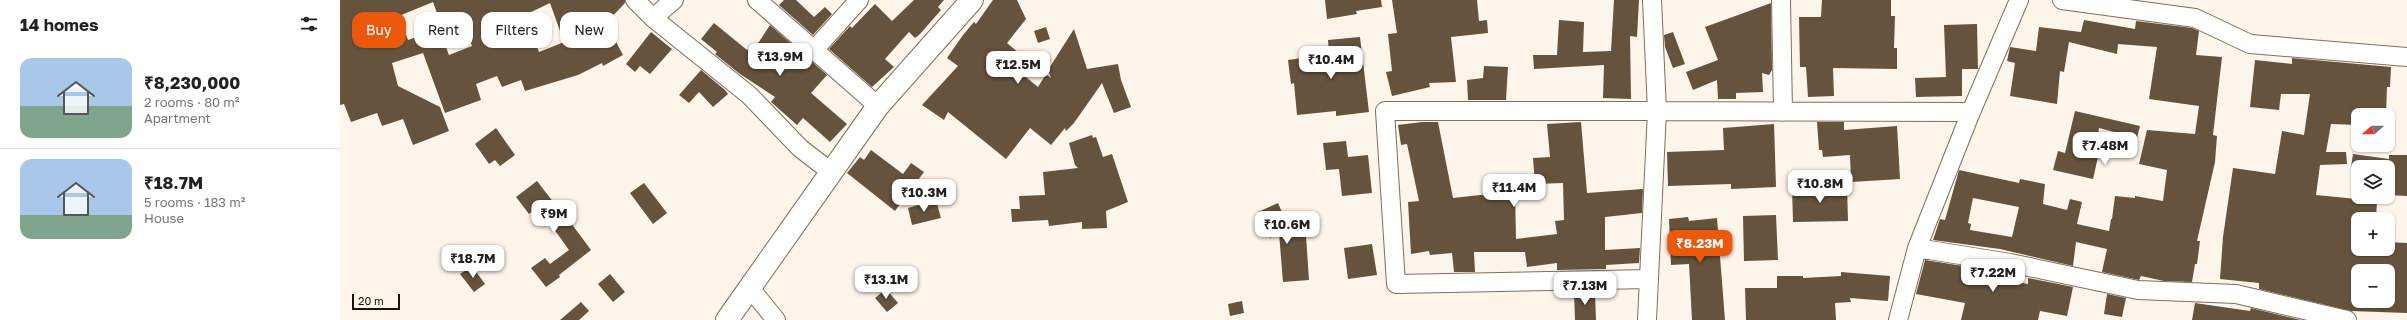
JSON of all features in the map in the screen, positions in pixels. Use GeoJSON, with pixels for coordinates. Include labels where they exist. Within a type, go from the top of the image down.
{"type":"FeatureCollection","features":[{"type":"Feature","properties":{"kind":"main road"},"geometry":{"type":"LineString","coordinates":[[727,320],[878,106],[972,0]]}},
{"type":"Feature","properties":{"kind":"street"},"geometry":{"type":"LineString","coordinates":[[634,0],[653,18],[749,95],[800,148],[831,172]]}},
{"type":"Feature","properties":{"kind":"street"},"geometry":{"type":"LineString","coordinates":[[653,18],[674,0]]}},
{"type":"Feature","properties":{"kind":"street"},"geometry":{"type":"LineString","coordinates":[[757,0],[878,106]]}},
{"type":"Feature","properties":{"kind":"street"},"geometry":{"type":"LineString","coordinates":[[814,50],[859,0]]}},
{"type":"Feature","properties":{"kind":"street"},"geometry":{"type":"LineString","coordinates":[[1648,320],[1656,111],[1652,0]]}},
{"type":"Feature","properties":{"kind":"street"},"geometry":{"type":"LineString","coordinates":[[1781,0],[1783,112]]}},
{"type":"Feature","properties":{"kind":"street"},"geometry":{"type":"LineString","coordinates":[[1898,320],[1917,248],[1971,112],[2019,0]]}},
{"type":"Feature","properties":{"kind":"street"},"geometry":{"type":"LineString","coordinates":[[2062,0],[2195,18],[2250,44],[2407,57]]}},
{"type":"Feature","properties":{"kind":"street"},"geometry":{"type":"LineString","coordinates":[[1649,279],[1396,284],[1385,111],[1971,112]]}},
{"type":"Feature","properties":{"kind":"street"},"geometry":{"type":"LineString","coordinates":[[1917,248],[2010,263],[2138,290],[2236,294],[2347,320]]}},
{"type":"Feature","properties":{"kind":"street"},"geometry":{"type":"LineString","coordinates":[[750,288],[776,320]]}},
{"type":"Feature","properties":{"kind":"building"},"geometry":{"type":"Polygon","coordinates":[[[340,0],[625,0],[625,3],[616,12],[560,12],[560,31],[550,3],[531,12],[481,12],[481,48],[537,48],[539,52],[560,44],[560,48],[618,48],[618,46],[623,55],[603,66],[602,63],[578,75],[525,91],[521,80],[502,87],[497,76],[476,84],[481,100],[445,113],[423,53],[392,63],[398,86],[440,107],[449,131],[413,145],[403,119],[382,126],[377,113],[351,122],[344,104],[340,105],[340,0]],[[433,2],[406,13],[352,12],[352,48],[406,48],[406,35],[408,40],[414,38],[414,48],[446,48],[449,55],[467,48],[473,48],[473,12],[437,12],[433,2]]]}},
{"type":"Feature","properties":{"kind":"building"},"geometry":{"type":"Polygon","coordinates":[[[784,0],[796,0],[814,17],[825,7],[832,14],[813,35],[779,5],[784,0]]]}},
{"type":"Feature","properties":{"kind":"building"},"geometry":{"type":"Polygon","coordinates":[[[914,0],[944,0],[938,7],[941,10],[920,34],[915,38],[909,32],[885,59],[894,67],[872,87],[829,49],[850,26],[852,28],[875,4],[892,21],[914,0]]]}},
{"type":"Feature","properties":{"kind":"building"},"geometry":{"type":"Polygon","coordinates":[[[993,0],[1017,0],[1026,19],[1007,43],[1025,58],[1016,69],[1038,87],[1046,74],[1051,78],[1048,70],[1074,29],[1087,69],[1118,64],[1121,80],[1131,107],[1114,113],[1102,83],[1074,123],[1066,131],[1065,128],[1051,145],[1030,128],[1006,159],[948,112],[944,120],[922,105],[958,66],[947,58],[963,35],[974,22],[976,24],[993,0]]]}},
{"type":"Feature","properties":{"kind":"building"},"geometry":{"type":"Polygon","coordinates":[[[1325,0],[1381,0],[1382,7],[1356,11],[1357,14],[1327,19],[1325,0]]]}},
{"type":"Feature","properties":{"kind":"building"},"geometry":{"type":"Polygon","coordinates":[[[1392,0],[1477,0],[1479,21],[1487,20],[1488,33],[1451,37],[1456,82],[1429,83],[1430,87],[1392,96],[1386,72],[1392,71],[1388,34],[1397,33],[1392,0]]]}},
{"type":"Feature","properties":{"kind":"building"},"geometry":{"type":"Polygon","coordinates":[[[1614,0],[1639,0],[1637,37],[1630,36],[1631,99],[1603,98],[1604,65],[1534,69],[1533,55],[1557,55],[1559,20],[1584,22],[1583,52],[1611,51],[1614,0]]]}},
{"type":"Feature","properties":{"kind":"building"},"geometry":{"type":"Polygon","coordinates":[[[1822,0],[1891,0],[1891,16],[1895,16],[1894,48],[1897,48],[1897,69],[1833,68],[1834,96],[1808,97],[1806,67],[1800,67],[1799,17],[1821,17],[1822,0]]]}},
{"type":"Feature","properties":{"kind":"building"},"geometry":{"type":"Polygon","coordinates":[[[1771,3],[1772,70],[1769,75],[1762,73],[1763,92],[1736,93],[1736,99],[1718,99],[1717,80],[1693,90],[1686,72],[1718,60],[1705,27],[1771,3]]]}},
{"type":"Feature","properties":{"kind":"building"},"geometry":{"type":"Polygon","coordinates":[[[2084,20],[2135,29],[2136,21],[2192,28],[2199,31],[2196,55],[2222,57],[2213,135],[2217,136],[2215,162],[2197,241],[2200,241],[2197,264],[2195,264],[2192,282],[2164,281],[2141,276],[2139,280],[2102,272],[2107,249],[2076,242],[2073,266],[2000,249],[1933,240],[1940,219],[1945,220],[1959,170],[2019,183],[2020,179],[2045,184],[2043,204],[2067,210],[2070,199],[2082,202],[2077,224],[2109,231],[2115,196],[2135,198],[2135,196],[2163,201],[2167,170],[2139,164],[2147,130],[2195,134],[2199,106],[2149,99],[2157,47],[2118,44],[2117,54],[2069,42],[2064,72],[2060,71],[2057,104],[2010,96],[2015,63],[2007,61],[2010,47],[2036,51],[2039,27],[2081,32],[2084,20]],[[1973,198],[1968,223],[1971,224],[1970,230],[2012,237],[2019,207],[1973,198]]]}},
{"type":"Feature","properties":{"kind":"building"},"geometry":{"type":"Polygon","coordinates":[[[714,23],[747,50],[750,48],[753,51],[770,25],[827,75],[811,93],[847,124],[830,142],[803,118],[797,125],[771,102],[775,97],[740,74],[715,54],[717,52],[701,39],[714,23]]]}},
{"type":"Feature","properties":{"kind":"building"},"geometry":{"type":"Polygon","coordinates":[[[1977,24],[1978,69],[1962,69],[1962,96],[1916,97],[1915,78],[1946,77],[1944,25],[1977,24]]]}},
{"type":"Feature","properties":{"kind":"building"},"geometry":{"type":"Polygon","coordinates":[[[1046,27],[1050,39],[1038,43],[1034,31],[1046,27]]]}},
{"type":"Feature","properties":{"kind":"building"},"geometry":{"type":"Polygon","coordinates":[[[651,32],[672,49],[650,74],[640,66],[635,72],[626,64],[651,32]]]}},
{"type":"Feature","properties":{"kind":"building"},"geometry":{"type":"Polygon","coordinates":[[[1673,32],[1685,64],[1673,68],[1665,47],[1664,35],[1673,32]]]}},
{"type":"Feature","properties":{"kind":"building"},"geometry":{"type":"Polygon","coordinates":[[[1360,37],[1369,112],[1336,116],[1336,111],[1297,115],[1294,83],[1291,84],[1288,60],[1329,54],[1328,40],[1360,37]]]}},
{"type":"Feature","properties":{"kind":"building"},"geometry":{"type":"Polygon","coordinates":[[[2292,58],[2391,67],[2390,87],[2387,87],[2386,108],[2351,108],[2351,125],[2331,124],[2326,152],[2346,152],[2347,164],[2320,165],[2316,195],[2351,198],[2351,204],[2377,204],[2376,212],[2351,212],[2351,256],[2395,256],[2395,242],[2407,243],[2407,313],[2351,311],[2259,289],[2259,283],[2220,279],[2223,237],[2233,168],[2275,174],[2282,131],[2304,135],[2310,94],[2281,94],[2279,110],[2250,107],[2255,60],[2292,64],[2292,58]]]}},
{"type":"Feature","properties":{"kind":"building"},"geometry":{"type":"Polygon","coordinates":[[[1484,66],[1508,67],[1506,100],[1468,100],[1467,80],[1483,78],[1484,66]]]}},
{"type":"Feature","properties":{"kind":"building"},"geometry":{"type":"Polygon","coordinates":[[[701,70],[728,94],[713,107],[699,92],[689,103],[679,95],[701,70]]]}},
{"type":"Feature","properties":{"kind":"building"},"geometry":{"type":"Polygon","coordinates":[[[2075,111],[2140,126],[2137,138],[2099,128],[2095,156],[2098,157],[2093,179],[2053,170],[2058,151],[2065,153],[2075,111]]]}},
{"type":"Feature","properties":{"kind":"building"},"geometry":{"type":"Polygon","coordinates":[[[1438,122],[1453,198],[1489,194],[1488,191],[1515,191],[1516,239],[1557,234],[1555,221],[1564,220],[1563,183],[1535,184],[1533,158],[1550,157],[1547,124],[1581,122],[1587,193],[1643,189],[1642,213],[1605,217],[1605,250],[1640,248],[1639,263],[1606,265],[1606,269],[1557,270],[1557,263],[1527,267],[1525,252],[1474,252],[1475,272],[1454,272],[1452,253],[1430,255],[1429,251],[1411,254],[1408,202],[1419,201],[1407,144],[1401,145],[1398,125],[1438,122]]]}},
{"type":"Feature","properties":{"kind":"building"},"geometry":{"type":"Polygon","coordinates":[[[1817,122],[1844,122],[1844,130],[1897,126],[1900,179],[1851,182],[1850,155],[1823,157],[1822,150],[1819,150],[1817,122]]]}},
{"type":"Feature","properties":{"kind":"building"},"geometry":{"type":"Polygon","coordinates":[[[1774,124],[1776,187],[1731,189],[1731,184],[1668,186],[1667,152],[1724,150],[1723,128],[1774,124]]]}},
{"type":"Feature","properties":{"kind":"building"},"geometry":{"type":"Polygon","coordinates":[[[496,128],[515,155],[500,166],[495,160],[489,164],[475,144],[496,128]]]}},
{"type":"Feature","properties":{"kind":"building"},"geometry":{"type":"Polygon","coordinates":[[[1092,135],[1093,138],[1096,137],[1103,157],[1112,154],[1128,202],[1106,211],[1107,228],[1082,229],[1082,222],[1049,226],[1048,220],[1012,222],[1011,209],[1020,209],[1019,196],[1045,195],[1043,172],[1078,168],[1075,165],[1069,143],[1092,135]]]}},
{"type":"Feature","properties":{"kind":"building"},"geometry":{"type":"Polygon","coordinates":[[[1346,141],[1348,157],[1368,155],[1372,193],[1342,196],[1339,169],[1326,170],[1323,143],[1346,141]]]}},
{"type":"Feature","properties":{"kind":"building"},"geometry":{"type":"Polygon","coordinates":[[[871,150],[903,174],[911,163],[924,172],[895,211],[847,173],[860,157],[864,160],[871,150]]]}},
{"type":"Feature","properties":{"kind":"building"},"geometry":{"type":"Polygon","coordinates":[[[2353,154],[2389,159],[2389,155],[2407,155],[2407,196],[2395,195],[2395,160],[2352,160],[2353,154]]]}},
{"type":"Feature","properties":{"kind":"building"},"geometry":{"type":"Polygon","coordinates":[[[537,181],[591,250],[546,287],[531,268],[545,258],[550,264],[569,250],[538,207],[529,214],[516,197],[537,181]]]}},
{"type":"Feature","properties":{"kind":"building"},"geometry":{"type":"Polygon","coordinates":[[[644,183],[667,213],[653,224],[630,193],[644,183]]]}},
{"type":"Feature","properties":{"kind":"building"},"geometry":{"type":"Polygon","coordinates":[[[1847,185],[1848,221],[1793,222],[1792,186],[1847,185]]]}},
{"type":"Feature","properties":{"kind":"building"},"geometry":{"type":"Polygon","coordinates":[[[936,200],[941,218],[912,225],[908,208],[936,200]]]}},
{"type":"Feature","properties":{"kind":"building"},"geometry":{"type":"Polygon","coordinates":[[[1278,203],[1293,237],[1306,236],[1309,280],[1283,282],[1279,233],[1270,238],[1258,212],[1278,203]]]}},
{"type":"Feature","properties":{"kind":"building"},"geometry":{"type":"Polygon","coordinates":[[[1776,215],[1778,260],[1744,261],[1743,216],[1776,215]]]}},
{"type":"Feature","properties":{"kind":"building"},"geometry":{"type":"Polygon","coordinates":[[[1688,217],[1689,221],[1717,218],[1725,320],[1692,320],[1689,264],[1671,265],[1669,219],[1688,217]]]}},
{"type":"Feature","properties":{"kind":"building"},"geometry":{"type":"Polygon","coordinates":[[[1372,244],[1377,275],[1348,279],[1344,248],[1372,244]]]}},
{"type":"Feature","properties":{"kind":"building"},"geometry":{"type":"Polygon","coordinates":[[[1925,260],[1995,271],[1994,278],[2028,284],[2028,278],[2073,287],[2067,316],[2040,311],[2038,320],[1961,320],[1965,303],[1916,294],[1925,260]]]}},
{"type":"Feature","properties":{"kind":"building"},"geometry":{"type":"Polygon","coordinates":[[[472,266],[485,284],[474,292],[460,274],[472,266]]]}},
{"type":"Feature","properties":{"kind":"building"},"geometry":{"type":"Polygon","coordinates":[[[1841,272],[1890,276],[1888,301],[1850,298],[1851,302],[1835,303],[1836,320],[1746,320],[1745,288],[1777,288],[1777,276],[1803,276],[1803,278],[1841,276],[1841,272]]]}},
{"type":"Feature","properties":{"kind":"building"},"geometry":{"type":"Polygon","coordinates":[[[610,274],[625,292],[613,302],[598,284],[610,274]]]}},
{"type":"Feature","properties":{"kind":"building"},"geometry":{"type":"Polygon","coordinates":[[[886,289],[898,303],[887,312],[875,298],[886,289]]]}},
{"type":"Feature","properties":{"kind":"building"},"geometry":{"type":"Polygon","coordinates":[[[1574,293],[1595,293],[1596,320],[1575,320],[1574,293]]]}},
{"type":"Feature","properties":{"kind":"building"},"geometry":{"type":"Polygon","coordinates":[[[2107,294],[2126,298],[2122,317],[2104,314],[2107,294]]]}},
{"type":"Feature","properties":{"kind":"building"},"geometry":{"type":"Polygon","coordinates":[[[1242,301],[1244,313],[1230,316],[1228,304],[1242,301]]]}},
{"type":"Feature","properties":{"kind":"building"},"geometry":{"type":"Polygon","coordinates":[[[581,302],[589,311],[579,320],[560,320],[581,302]]]}},
{"type":"Feature","properties":{"kind":"building"},"geometry":{"type":"Polygon","coordinates":[[[2195,303],[2250,311],[2251,308],[2301,320],[2192,320],[2195,303]]]}}]}
